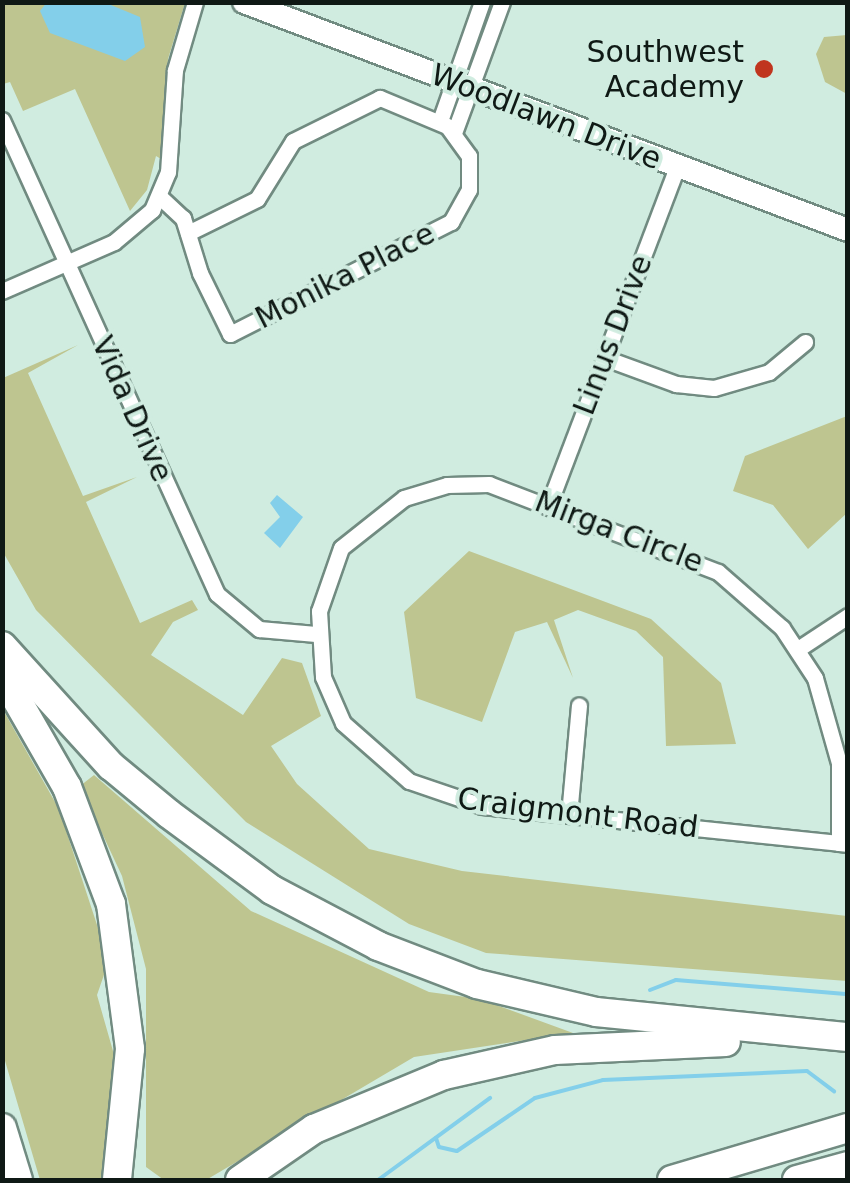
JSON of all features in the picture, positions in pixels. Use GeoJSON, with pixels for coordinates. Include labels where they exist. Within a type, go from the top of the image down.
{"type":"FeatureCollection","features":[{"type":"Feature","properties":{"kind":"highway"},"geometry":{"type":"LineString","coordinates":[[2,646],[112,766],[182,824],[272,890],[378,946],[477,984],[596,1012],[848,1037]]}},
{"type":"Feature","properties":{"kind":"highway"},"geometry":{"type":"LineString","coordinates":[[2,674],[66,788],[111,904],[130,1049],[117,1180]]}},
{"type":"Feature","properties":{"kind":"highway"},"geometry":{"type":"LineString","coordinates":[[240,1180],[356,1108],[502,1060],[596,1047],[848,1037]]}},
{"type":"Feature","properties":{"kind":"highway"},"geometry":{"type":"LineString","coordinates":[[2,1128],[18,1180]]}},
{"type":"Feature","properties":{"kind":"highway"},"geometry":{"type":"LineString","coordinates":[[672,1180],[848,1128]]}},
{"type":"Feature","properties":{"kind":"highway"},"geometry":{"type":"LineString","coordinates":[[797,1180],[848,1166]]}},
{"type":"Feature","properties":{"kind":"main road","name":"Woodlawn Drive"},"geometry":{"type":"LineString","coordinates":[[244,2],[848,230]]}},
{"type":"Feature","properties":{"kind":"street"},"geometry":{"type":"LineString","coordinates":[[2,292],[131,232],[159,196],[168,172],[174,70],[195,2]]}},
{"type":"Feature","properties":{"kind":"street"},"geometry":{"type":"LineString","coordinates":[[462,85],[482,2]]}},
{"type":"Feature","properties":{"kind":"street"},"geometry":{"type":"LineString","coordinates":[[188,233],[258,199],[294,142],[380,98],[447,127],[462,85],[502,2]]}},
{"type":"Feature","properties":{"kind":"street","name":"Vida Drive"},"geometry":{"type":"LineString","coordinates":[[2,120],[216,594],[259,629],[316,634]]}},
{"type":"Feature","properties":{"kind":"street","name":"Monika Place"},"geometry":{"type":"LineString","coordinates":[[159,196],[180,211],[230,334],[451,222],[470,175],[447,127]]}},
{"type":"Feature","properties":{"kind":"street","name":"Linus Drive"},"geometry":{"type":"LineString","coordinates":[[550,504],[677,167]]}},
{"type":"Feature","properties":{"kind":"street"},"geometry":{"type":"LineString","coordinates":[[605,358],[676,384],[714,388],[770,372],[805,342]]}},
{"type":"Feature","properties":{"kind":"street","name":"Mirga Circle"},"geometry":{"type":"LineString","coordinates":[[446,485],[490,484],[718,572],[798,649],[835,736],[843,844]]}},
{"type":"Feature","properties":{"kind":"street","name":"Craigmont Road"},"geometry":{"type":"LineString","coordinates":[[446,485],[386,506],[355,532],[330,570],[316,634],[332,701],[384,765],[458,801],[843,844]]}},
{"type":"Feature","properties":{"kind":"street"},"geometry":{"type":"LineString","coordinates":[[798,649],[848,616]]}},
{"type":"Feature","properties":{"kind":"street"},"geometry":{"type":"LineString","coordinates":[[569,814],[579,705]]}},
{"type":"Feature","properties":{"kind":"green space"},"geometry":{"type":"Polygon","coordinates":[[[3,3],[185,3],[168,59],[161,159],[156,156],[147,190],[130,211],[75,89],[23,111],[10,82],[3,84],[3,3]]]}},
{"type":"Feature","properties":{"kind":"green space"},"geometry":{"type":"Polygon","coordinates":[[[848,35],[847,94],[825,82],[816,54],[824,37],[848,35]]]}},
{"type":"Feature","properties":{"kind":"green space"},"geometry":{"type":"Polygon","coordinates":[[[78,345],[28,373],[83,496],[137,477],[86,502],[140,623],[192,600],[198,610],[173,622],[151,655],[243,715],[282,658],[302,663],[321,716],[271,746],[297,784],[369,849],[462,871],[847,916],[847,981],[486,953],[409,924],[246,822],[36,610],[3,552],[3,378],[78,345]]]}},
{"type":"Feature","properties":{"kind":"green space"},"geometry":{"type":"Polygon","coordinates":[[[847,416],[847,513],[808,549],[773,505],[733,491],[745,456],[847,416]]]}},
{"type":"Feature","properties":{"kind":"green space"},"geometry":{"type":"Polygon","coordinates":[[[469,551],[651,619],[721,683],[736,744],[666,746],[663,657],[636,631],[578,610],[554,620],[573,678],[547,622],[515,632],[482,722],[416,698],[404,612],[469,551]]]}},
{"type":"Feature","properties":{"kind":"green space"},"geometry":{"type":"Polygon","coordinates":[[[2,708],[59,809],[100,934],[106,969],[97,995],[115,1058],[104,1180],[40,1180],[3,1054],[2,708]]]}},
{"type":"Feature","properties":{"kind":"green space"},"geometry":{"type":"Polygon","coordinates":[[[94,775],[251,911],[429,992],[480,999],[573,1033],[414,1057],[206,1180],[164,1180],[146,1167],[146,969],[122,876],[80,786],[94,775]]]}},
{"type":"Feature","properties":{"kind":"water"},"geometry":{"type":"Polygon","coordinates":[[[47,2],[106,3],[140,17],[145,47],[125,61],[50,33],[40,11],[47,2]]]}},
{"type":"Feature","properties":{"kind":"water"},"geometry":{"type":"Polygon","coordinates":[[[277,495],[303,517],[280,548],[264,533],[280,517],[270,503],[277,495]]]}},
{"type":"Feature","properties":{"kind":"waterway"},"geometry":{"type":"LineString","coordinates":[[650,990],[676,980],[848,994]]}},
{"type":"Feature","properties":{"kind":"waterway"},"geometry":{"type":"LineString","coordinates":[[436,1138],[439,1147],[457,1151],[535,1098],[603,1080],[807,1071],[834,1091]]}},
{"type":"Feature","properties":{"kind":"waterway"},"geometry":{"type":"LineString","coordinates":[[378,1180],[490,1098]]}},
{"type":"Feature","properties":{"kind":"place","name":"Southwest Academy"},"geometry":{"type":"Point","coordinates":[764,69]}}]}
